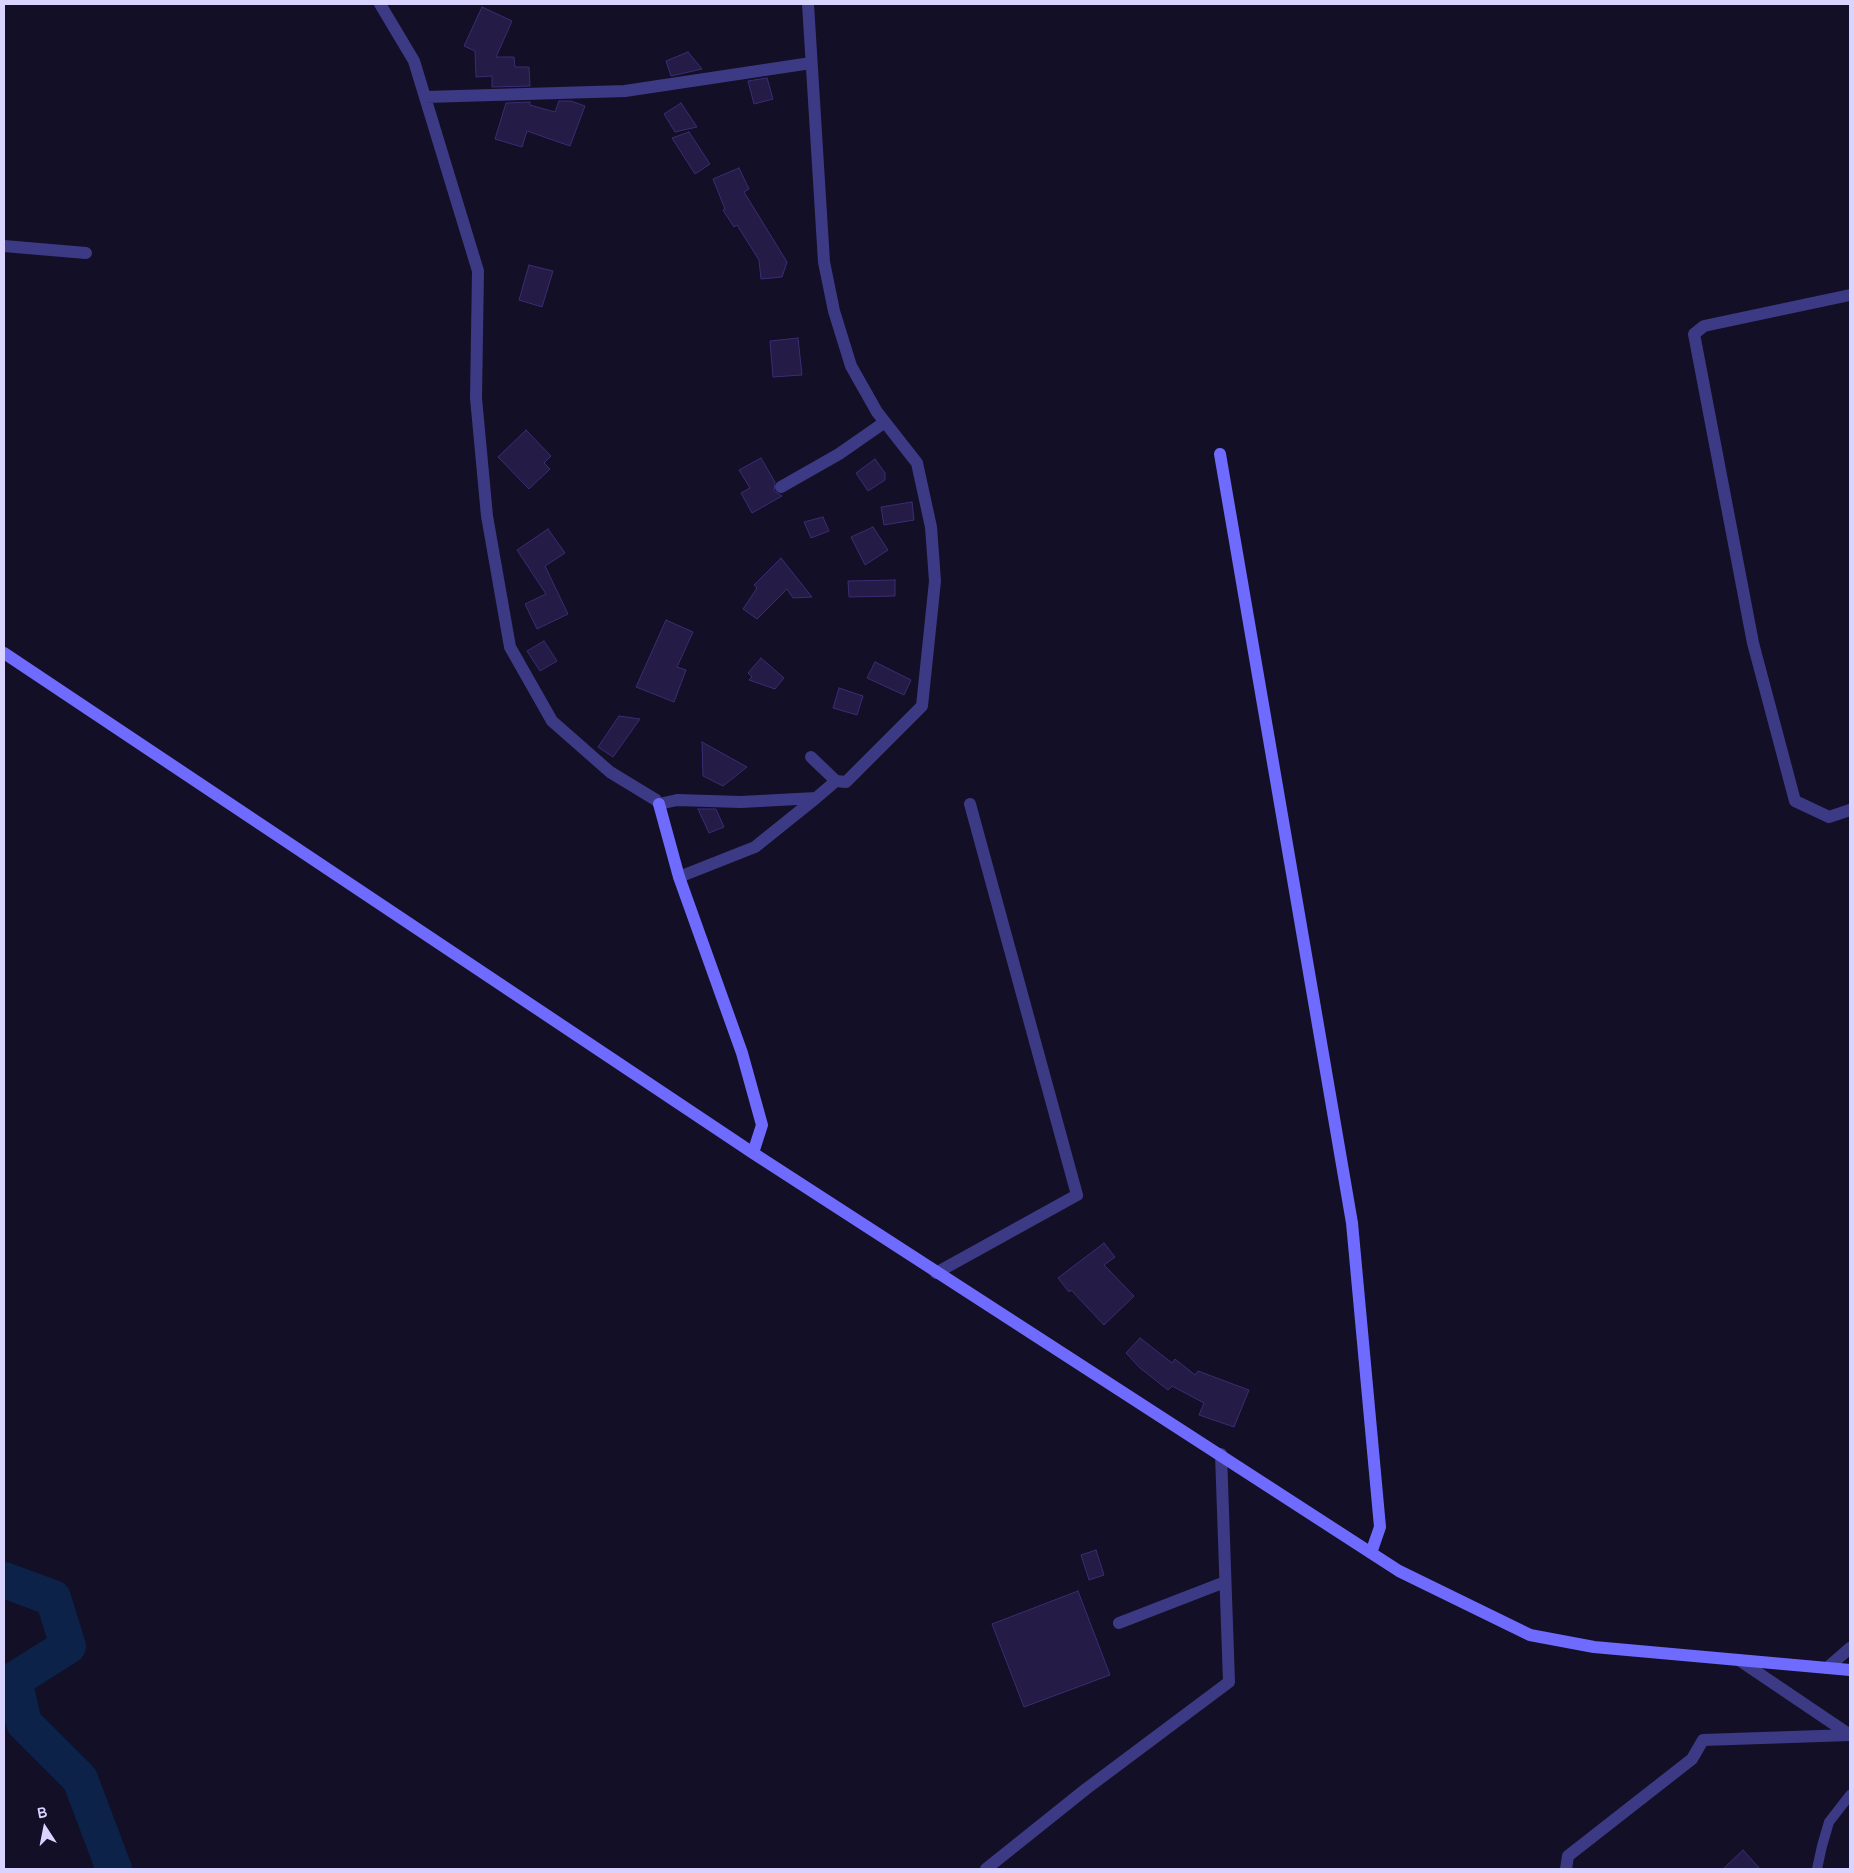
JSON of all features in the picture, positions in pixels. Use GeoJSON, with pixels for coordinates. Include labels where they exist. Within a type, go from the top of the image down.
{"type":"FeatureCollection","features":[{"type":"Feature","properties":{"kind":"street"},"geometry":{"type":"LineString","coordinates":[[380,4],[414,61],[478,271],[476,398],[487,516],[510,647],[552,721],[610,772],[656,800],[658,804],[679,877],[742,1054],[762,1125],[753,1153]]}},
{"type":"Feature","properties":{"kind":"street"},"geometry":{"type":"LineString","coordinates":[[808,4],[824,262],[834,311],[851,366],[885,422],[917,463],[931,527],[935,581],[922,706],[846,782],[836,781],[811,757]]}},
{"type":"Feature","properties":{"kind":"street"},"geometry":{"type":"LineString","coordinates":[[426,97],[625,91],[811,63]]}},
{"type":"Feature","properties":{"kind":"street"},"geometry":{"type":"LineString","coordinates":[[4,246],[86,253]]}},
{"type":"Feature","properties":{"kind":"street"},"geometry":{"type":"LineString","coordinates":[[1850,295],[1704,326],[1694,334],[1753,643],[1795,801],[1829,817],[1850,810]]}},
{"type":"Feature","properties":{"kind":"street"},"geometry":{"type":"LineString","coordinates":[[781,487],[839,454],[885,422]]}},
{"type":"Feature","properties":{"kind":"street"},"geometry":{"type":"LineString","coordinates":[[1220,454],[1352,1223],[1380,1527],[1371,1553]]}},
{"type":"Feature","properties":{"kind":"street"},"geometry":{"type":"LineString","coordinates":[[4,653],[753,1153],[1399,1571],[1530,1635],[1594,1647],[1850,1670]]}},
{"type":"Feature","properties":{"kind":"street"},"geometry":{"type":"LineString","coordinates":[[679,877],[755,846],[836,781]]}},
{"type":"Feature","properties":{"kind":"street"},"geometry":{"type":"LineString","coordinates":[[658,804],[677,800],[741,802],[816,798]]}},
{"type":"Feature","properties":{"kind":"street"},"geometry":{"type":"LineString","coordinates":[[936,1273],[1076,1195],[970,804]]}},
{"type":"Feature","properties":{"kind":"street"},"geometry":{"type":"LineString","coordinates":[[986,1869],[1086,1789],[1230,1682],[1220,1454]]}},
{"type":"Feature","properties":{"kind":"street"},"geometry":{"type":"LineString","coordinates":[[1119,1623],[1225,1582]]}},
{"type":"Feature","properties":{"kind":"street"},"geometry":{"type":"LineString","coordinates":[[1826,1668],[1850,1648]]}},
{"type":"Feature","properties":{"kind":"street"},"geometry":{"type":"LineString","coordinates":[[1739,1660],[1850,1735]]}},
{"type":"Feature","properties":{"kind":"street"},"geometry":{"type":"LineString","coordinates":[[1566,1869],[1568,1856],[1692,1759],[1704,1740],[1850,1735]]}},
{"type":"Feature","properties":{"kind":"lane"},"geometry":{"type":"LineString","coordinates":[[1817,1869],[1830,1822],[1850,1795]]}},
{"type":"Feature","properties":{"kind":"building"},"geometry":{"type":"Polygon","coordinates":[[[482,7],[512,21],[496,57],[514,57],[515,67],[529,67],[530,86],[492,87],[492,76],[476,77],[475,51],[464,46],[482,7]]]}},
{"type":"Feature","properties":{"kind":"building"},"geometry":{"type":"Polygon","coordinates":[[[688,52],[702,69],[671,76],[666,61],[688,52]]]}},
{"type":"Feature","properties":{"kind":"building"},"geometry":{"type":"Polygon","coordinates":[[[767,78],[773,99],[754,104],[748,81],[767,78]]]}},
{"type":"Feature","properties":{"kind":"building"},"geometry":{"type":"Polygon","coordinates":[[[559,101],[571,101],[585,106],[570,146],[527,131],[522,147],[495,139],[506,103],[530,102],[530,105],[555,112],[559,101]]]}},
{"type":"Feature","properties":{"kind":"building"},"geometry":{"type":"Polygon","coordinates":[[[681,103],[697,127],[675,132],[664,114],[681,103]]]}},
{"type":"Feature","properties":{"kind":"building"},"geometry":{"type":"Polygon","coordinates":[[[689,132],[710,164],[695,174],[672,138],[689,132]]]}},
{"type":"Feature","properties":{"kind":"building"},"geometry":{"type":"Polygon","coordinates":[[[739,168],[749,189],[744,192],[787,262],[782,277],[761,279],[759,260],[737,225],[734,227],[723,210],[725,209],[713,179],[739,168]]]}},
{"type":"Feature","properties":{"kind":"building"},"geometry":{"type":"Polygon","coordinates":[[[529,265],[553,271],[542,307],[519,300],[529,265]]]}},
{"type":"Feature","properties":{"kind":"building"},"geometry":{"type":"Polygon","coordinates":[[[798,338],[802,375],[773,377],[770,341],[798,338]]]}},
{"type":"Feature","properties":{"kind":"building"},"geometry":{"type":"Polygon","coordinates":[[[526,430],[551,456],[544,463],[550,469],[529,489],[498,457],[526,430]]]}},
{"type":"Feature","properties":{"kind":"building"},"geometry":{"type":"Polygon","coordinates":[[[761,458],[775,482],[774,491],[782,496],[752,513],[741,493],[750,488],[739,470],[761,458]]]}},
{"type":"Feature","properties":{"kind":"building"},"geometry":{"type":"Polygon","coordinates":[[[875,459],[885,473],[885,480],[868,491],[856,473],[875,459]]]}},
{"type":"Feature","properties":{"kind":"building"},"geometry":{"type":"Polygon","coordinates":[[[912,502],[914,520],[884,525],[881,507],[912,502]]]}},
{"type":"Feature","properties":{"kind":"building"},"geometry":{"type":"Polygon","coordinates":[[[823,517],[829,531],[811,538],[804,522],[823,517]]]}},
{"type":"Feature","properties":{"kind":"building"},"geometry":{"type":"Polygon","coordinates":[[[873,527],[888,550],[865,565],[851,537],[873,527]]]}},
{"type":"Feature","properties":{"kind":"building"},"geometry":{"type":"Polygon","coordinates":[[[548,529],[565,553],[545,566],[568,614],[537,629],[525,604],[546,594],[517,550],[548,529]]]}},
{"type":"Feature","properties":{"kind":"building"},"geometry":{"type":"Polygon","coordinates":[[[781,558],[812,597],[793,598],[787,589],[757,619],[743,609],[757,588],[754,585],[781,558]]]}},
{"type":"Feature","properties":{"kind":"building"},"geometry":{"type":"Polygon","coordinates":[[[895,580],[895,596],[849,597],[848,581],[895,580]]]}},
{"type":"Feature","properties":{"kind":"building"},"geometry":{"type":"Polygon","coordinates":[[[666,620],[693,632],[677,667],[686,670],[674,702],[636,687],[666,620]]]}},
{"type":"Feature","properties":{"kind":"building"},"geometry":{"type":"Polygon","coordinates":[[[544,641],[557,661],[540,671],[527,651],[544,641]]]}},
{"type":"Feature","properties":{"kind":"building"},"geometry":{"type":"Polygon","coordinates":[[[761,658],[784,678],[775,689],[749,680],[752,677],[748,673],[761,658]]]}},
{"type":"Feature","properties":{"kind":"building"},"geometry":{"type":"Polygon","coordinates":[[[875,662],[911,680],[904,695],[867,678],[875,662]]]}},
{"type":"Feature","properties":{"kind":"building"},"geometry":{"type":"Polygon","coordinates":[[[839,688],[863,696],[857,715],[833,708],[839,688]]]}},
{"type":"Feature","properties":{"kind":"building"},"geometry":{"type":"Polygon","coordinates":[[[619,716],[640,719],[613,757],[598,747],[619,716]]]}},
{"type":"Feature","properties":{"kind":"building"},"geometry":{"type":"Polygon","coordinates":[[[702,742],[747,767],[723,786],[703,776],[702,742]]]}},
{"type":"Feature","properties":{"kind":"building"},"geometry":{"type":"Polygon","coordinates":[[[698,809],[716,809],[724,827],[709,833],[698,809]]]}},
{"type":"Feature","properties":{"kind":"building"},"geometry":{"type":"Polygon","coordinates":[[[1104,1243],[1115,1257],[1104,1265],[1134,1296],[1104,1325],[1071,1290],[1069,1292],[1058,1278],[1104,1243]]]}},
{"type":"Feature","properties":{"kind":"building"},"geometry":{"type":"Polygon","coordinates":[[[1140,1338],[1172,1363],[1175,1359],[1195,1375],[1198,1371],[1249,1390],[1234,1427],[1199,1415],[1204,1403],[1172,1386],[1168,1390],[1140,1368],[1126,1353],[1140,1338]]]}},
{"type":"Feature","properties":{"kind":"building"},"geometry":{"type":"Polygon","coordinates":[[[1096,1550],[1104,1575],[1089,1580],[1081,1555],[1096,1550]]]}},
{"type":"Feature","properties":{"kind":"building"},"geometry":{"type":"Polygon","coordinates":[[[1078,1591],[1110,1675],[1024,1707],[992,1624],[1078,1591]]]}},
{"type":"Feature","properties":{"kind":"building"},"geometry":{"type":"Polygon","coordinates":[[[1743,1850],[1760,1869],[1723,1869],[1743,1850]]]}},
{"type":"Feature","properties":{"kind":"waterway"},"geometry":{"type":"LineString","coordinates":[[4,1580],[53,1598],[68,1646],[14,1680],[24,1723],[80,1779],[114,1869]]}}]}
